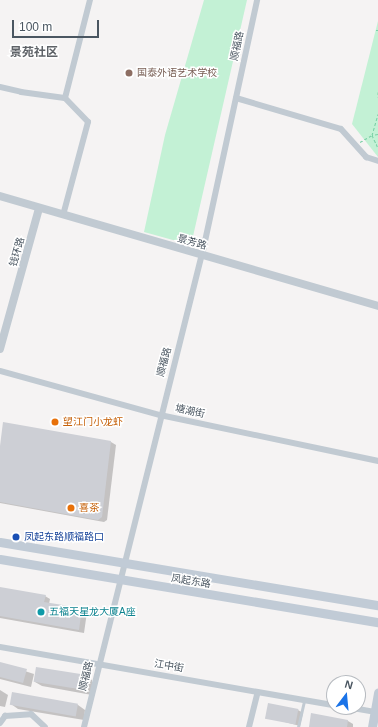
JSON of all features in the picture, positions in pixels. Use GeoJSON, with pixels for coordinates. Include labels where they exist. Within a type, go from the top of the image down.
{"type":"FeatureCollection","features":[{"type":"Feature","properties":{"kind":"main road","name":"凤起东路"},"geometry":{"type":"LineString","coordinates":[[0,542],[378,605]]}},
{"type":"Feature","properties":{"kind":"main road","name":"凤起东路"},"geometry":{"type":"LineString","coordinates":[[0,559],[378,622]]}},
{"type":"Feature","properties":{"kind":"main road"},"geometry":{"type":"LineString","coordinates":[[372,727],[378,693]]}},
{"type":"Feature","properties":{"kind":"street"},"geometry":{"type":"LineString","coordinates":[[65,98],[90,0]]}},
{"type":"Feature","properties":{"kind":"street","name":"顺福路"},"geometry":{"type":"LineString","coordinates":[[84,727],[125,564],[160,415],[202,256],[257,0]]}},
{"type":"Feature","properties":{"kind":"street"},"geometry":{"type":"LineString","coordinates":[[0,86],[52,98],[65,98],[88,122],[63,214]]}},
{"type":"Feature","properties":{"kind":"street"},"geometry":{"type":"LineString","coordinates":[[236,98],[340,129],[366,157],[378,161]]}},
{"type":"Feature","properties":{"kind":"street","name":"景芳路"},"geometry":{"type":"LineString","coordinates":[[0,196],[378,306]]}},
{"type":"Feature","properties":{"kind":"street","name":"钱环路"},"geometry":{"type":"LineString","coordinates":[[0,349],[39,208]]}},
{"type":"Feature","properties":{"kind":"street","name":"塘潮街"},"geometry":{"type":"LineString","coordinates":[[0,371],[160,415],[378,461]]}},
{"type":"Feature","properties":{"kind":"street","name":"江中街"},"geometry":{"type":"LineString","coordinates":[[0,647],[326,704]]}},
{"type":"Feature","properties":{"kind":"street"},"geometry":{"type":"LineString","coordinates":[[249,727],[258,692]]}},
{"type":"Feature","properties":{"kind":"street"},"geometry":{"type":"LineString","coordinates":[[366,710],[375,712]]}},
{"type":"Feature","properties":{"kind":"street"},"geometry":{"type":"LineString","coordinates":[[0,722],[5,716],[31,714],[45,727]]}},
{"type":"Feature","properties":{"kind":"lane"},"geometry":{"type":"LineString","coordinates":[[298,727],[304,700]]}},
{"type":"Feature","properties":{"kind":"path"},"geometry":{"type":"LineString","coordinates":[[378,92],[378,97]]}},
{"type":"Feature","properties":{"kind":"path"},"geometry":{"type":"LineString","coordinates":[[378,114],[372,135],[378,148]]}},
{"type":"Feature","properties":{"kind":"path"},"geometry":{"type":"LineString","coordinates":[[355,145],[372,135],[378,134]]}},
{"type":"Feature","properties":{"kind":"green space"},"geometry":{"type":"Polygon","coordinates":[[[204,0],[247,0],[191,245],[144,232],[165,135],[204,0]]]}},
{"type":"Feature","properties":{"kind":"green space"},"geometry":{"type":"Polygon","coordinates":[[[378,21],[378,157],[352,124],[378,21]]]}},
{"type":"Feature","properties":{"kind":"building"},"geometry":{"type":"Polygon","coordinates":[[[3,422],[111,441],[102,517],[98,520],[0,502],[0,446],[3,422]]]}},
{"type":"Feature","properties":{"kind":"building","name":"五福天星龙大厦A座"},"geometry":{"type":"Polygon","coordinates":[[[0,587],[46,595],[44,602],[82,608],[79,630],[0,616],[0,587]]]}},
{"type":"Feature","properties":{"kind":"building"},"geometry":{"type":"Polygon","coordinates":[[[0,662],[27,669],[23,683],[0,677],[0,662]]]}},
{"type":"Feature","properties":{"kind":"building"},"geometry":{"type":"Polygon","coordinates":[[[36,667],[85,675],[83,690],[34,682],[36,667]]]}},
{"type":"Feature","properties":{"kind":"building"},"geometry":{"type":"Polygon","coordinates":[[[12,692],[78,704],[76,716],[10,705],[12,692]]]}},
{"type":"Feature","properties":{"kind":"building"},"geometry":{"type":"Polygon","coordinates":[[[268,703],[298,709],[295,725],[265,719],[268,703]]]}},
{"type":"Feature","properties":{"kind":"building"},"geometry":{"type":"Polygon","coordinates":[[[311,713],[348,720],[347,727],[309,727],[311,713]]]}},
{"type":"Feature","properties":{"kind":"place","name":"国泰外语艺术学校"},"geometry":{"type":"Point","coordinates":[129,73]}},
{"type":"Feature","properties":{"kind":"place","name":"望江门小龙虾"},"geometry":{"type":"Point","coordinates":[55,422]}},
{"type":"Feature","properties":{"kind":"place","name":"喜茶"},"geometry":{"type":"Point","coordinates":[71,508]}},
{"type":"Feature","properties":{"kind":"place","name":"凤起东路顺福路口"},"geometry":{"type":"Point","coordinates":[16,537]}},
{"type":"Feature","properties":{"kind":"place","name":"五福天星龙大厦A座"},"geometry":{"type":"Point","coordinates":[41,612]}},
{"type":"Feature","properties":{"kind":"district","name":"景苑社区"},"geometry":{"type":"Point","coordinates":[34,53]}}]}
